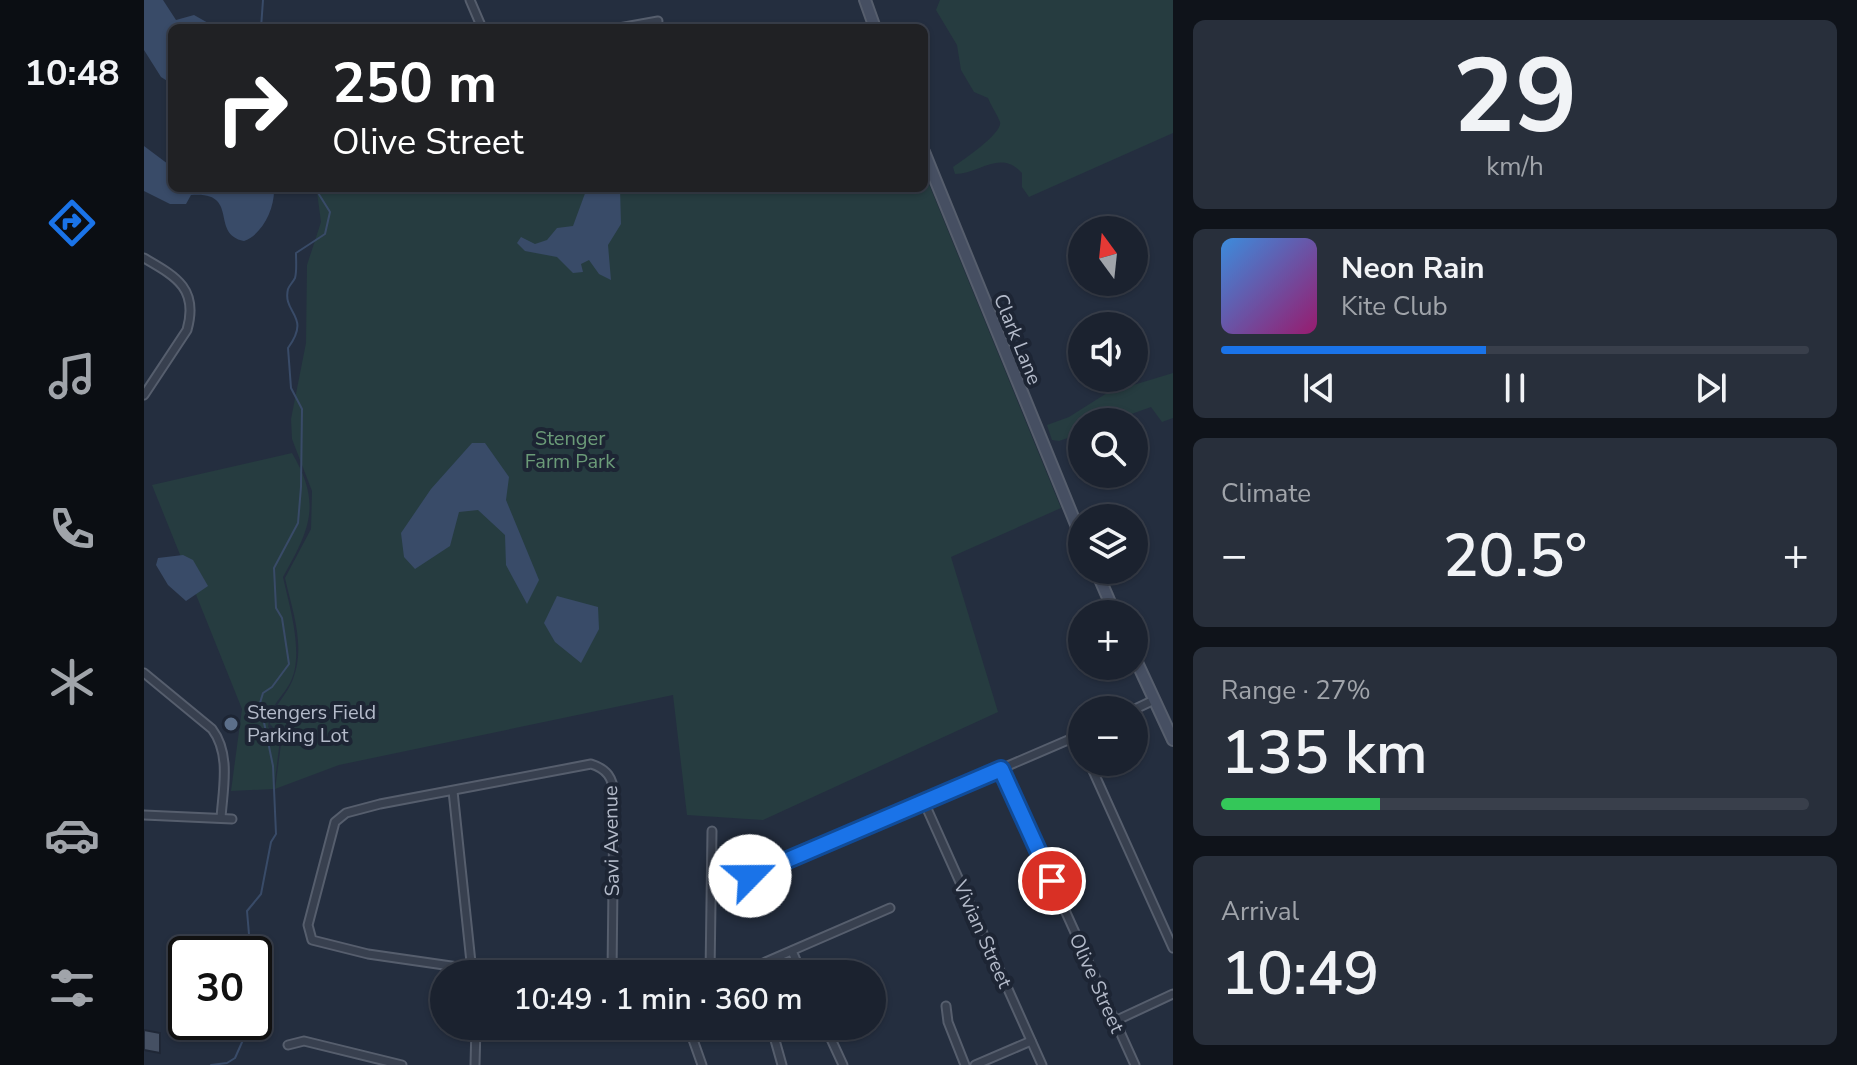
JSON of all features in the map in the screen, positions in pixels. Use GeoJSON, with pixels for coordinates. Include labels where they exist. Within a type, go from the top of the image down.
{"type":"FeatureCollection","features":[{"type":"Feature","properties":{"kind":"main road"},"geometry":{"type":"LineString","coordinates":[[865,0],[874,24]]}},
{"type":"Feature","properties":{"kind":"main road","name":"Clark Lane"},"geometry":{"type":"LineString","coordinates":[[928,162],[1068,505]]}},
{"type":"Feature","properties":{"kind":"main road"},"geometry":{"type":"LineString","coordinates":[[1145,680],[1173,740]]}},
{"type":"Feature","properties":{"kind":"street"},"geometry":{"type":"LineString","coordinates":[[470,0],[480,24]]}},
{"type":"Feature","properties":{"kind":"street"},"geometry":{"type":"LineString","coordinates":[[641,24],[658,21]]}},
{"type":"Feature","properties":{"kind":"street"},"geometry":{"type":"LineString","coordinates":[[144,258],[176,277],[185,288],[191,302],[191,317],[187,330],[144,395]]}},
{"type":"Feature","properties":{"kind":"street"},"geometry":{"type":"LineString","coordinates":[[144,673],[219,738],[224,750],[221,818]]}},
{"type":"Feature","properties":{"kind":"street"},"geometry":{"type":"LineString","coordinates":[[1148,703],[1154,700]]}},
{"type":"Feature","properties":{"kind":"street"},"geometry":{"type":"LineString","coordinates":[[712,893],[1068,740]]}},
{"type":"Feature","properties":{"kind":"street","name":"Savi Avenue"},"geometry":{"type":"LineString","coordinates":[[453,791],[580,765],[591,764],[605,770],[614,794],[612,960]]}},
{"type":"Feature","properties":{"kind":"street","name":"Olive Street"},"geometry":{"type":"LineString","coordinates":[[1001,769],[1135,1065]]}},
{"type":"Feature","properties":{"kind":"street"},"geometry":{"type":"LineString","coordinates":[[1095,776],[1173,948]]}},
{"type":"Feature","properties":{"kind":"street"},"geometry":{"type":"LineString","coordinates":[[430,965],[318,943],[309,935],[308,925],[335,822],[340,816],[380,804],[453,791],[471,960]]}},
{"type":"Feature","properties":{"kind":"street","name":"Vivian Street"},"geometry":{"type":"LineString","coordinates":[[924,802],[1042,1065]]}},
{"type":"Feature","properties":{"kind":"street"},"geometry":{"type":"LineString","coordinates":[[144,815],[232,819]]}},
{"type":"Feature","properties":{"kind":"street"},"geometry":{"type":"LineString","coordinates":[[710,960],[712,831]]}},
{"type":"Feature","properties":{"kind":"street"},"geometry":{"type":"LineString","coordinates":[[771,960],[890,908]]}},
{"type":"Feature","properties":{"kind":"street"},"geometry":{"type":"LineString","coordinates":[[792,951],[796,960]]}},
{"type":"Feature","properties":{"kind":"street"},"geometry":{"type":"LineString","coordinates":[[1115,1021],[1173,994]]}},
{"type":"Feature","properties":{"kind":"street"},"geometry":{"type":"LineString","coordinates":[[946,1006],[948,1022],[965,1065]]}},
{"type":"Feature","properties":{"kind":"street"},"geometry":{"type":"LineString","coordinates":[[475,1065],[476,1040]]}},
{"type":"Feature","properties":{"kind":"street"},"geometry":{"type":"LineString","coordinates":[[693,1040],[702,1065]]}},
{"type":"Feature","properties":{"kind":"street"},"geometry":{"type":"LineString","coordinates":[[775,1040],[782,1065]]}},
{"type":"Feature","properties":{"kind":"street"},"geometry":{"type":"LineString","coordinates":[[831,1040],[843,1065]]}},
{"type":"Feature","properties":{"kind":"street"},"geometry":{"type":"LineString","coordinates":[[288,1045],[304,1041],[402,1065]]}},
{"type":"Feature","properties":{"kind":"street"},"geometry":{"type":"LineString","coordinates":[[975,1065],[1031,1041]]}},
{"type":"Feature","properties":{"kind":"green space"},"geometry":{"type":"Polygon","coordinates":[[[940,0],[1173,0],[1173,133],[1029,197],[1022,187],[1022,173],[1006,163],[955,174],[953,167],[989,139],[1000,122],[988,98],[974,92],[961,70],[957,45],[936,10],[940,0]]]}},
{"type":"Feature","properties":{"kind":"green space","name":"Stenger Farm Park"},"geometry":{"type":"Polygon","coordinates":[[[928,182],[1061,508],[951,557],[998,712],[763,820],[687,815],[673,695],[339,765],[275,789],[282,737],[270,724],[293,679],[298,654],[296,628],[285,578],[311,529],[312,491],[292,439],[291,419],[306,343],[307,265],[321,222],[317,192],[928,192],[928,182]]]}},
{"type":"Feature","properties":{"kind":"green space"},"geometry":{"type":"Polygon","coordinates":[[[1173,373],[1173,418],[1162,422],[1151,407],[1083,408],[1110,392],[1148,392],[1148,381],[1173,373]]]}},
{"type":"Feature","properties":{"kind":"green space"},"geometry":{"type":"Polygon","coordinates":[[[1068,417],[1068,438],[1052,440],[1047,425],[1068,417]]]}},
{"type":"Feature","properties":{"kind":"green space"},"geometry":{"type":"Polygon","coordinates":[[[292,453],[307,487],[309,516],[300,545],[283,577],[294,630],[296,659],[290,683],[269,719],[268,727],[280,739],[274,789],[231,791],[242,709],[152,485],[292,453]]]}},
{"type":"Feature","properties":{"kind":"water"},"geometry":{"type":"Polygon","coordinates":[[[144,0],[163,0],[176,20],[194,15],[210,24],[168,24],[168,81],[161,77],[144,50],[144,0]]]}},
{"type":"Feature","properties":{"kind":"water"},"geometry":{"type":"Polygon","coordinates":[[[144,146],[168,164],[168,192],[274,192],[274,196],[262,226],[244,241],[228,230],[221,206],[215,200],[191,195],[186,204],[170,204],[144,191],[144,146]]]}},
{"type":"Feature","properties":{"kind":"water"},"geometry":{"type":"Polygon","coordinates":[[[586,192],[620,192],[621,224],[608,245],[611,280],[599,274],[589,260],[581,264],[583,272],[573,273],[557,257],[525,251],[517,243],[521,237],[535,244],[547,240],[557,228],[573,226],[586,192]]]}},
{"type":"Feature","properties":{"kind":"water"},"geometry":{"type":"Polygon","coordinates":[[[472,443],[485,443],[509,477],[506,500],[539,580],[527,604],[506,565],[505,535],[478,510],[459,512],[450,546],[415,569],[404,557],[401,533],[431,489],[472,443]]]}},
{"type":"Feature","properties":{"kind":"water"},"geometry":{"type":"Polygon","coordinates":[[[183,555],[193,560],[208,586],[186,601],[168,585],[156,565],[158,558],[183,555]]]}},
{"type":"Feature","properties":{"kind":"water"},"geometry":{"type":"Polygon","coordinates":[[[557,596],[598,607],[599,629],[581,663],[555,642],[544,623],[557,596]]]}},
{"type":"Feature","properties":{"kind":"building"},"geometry":{"type":"Polygon","coordinates":[[[144,1030],[160,1033],[160,1053],[144,1050],[144,1030]]]}},
{"type":"Feature","properties":{"kind":"waterway"},"geometry":{"type":"LineString","coordinates":[[261,24],[263,0]]}},
{"type":"Feature","properties":{"kind":"waterway"},"geometry":{"type":"LineString","coordinates":[[249,936],[247,911],[261,894],[271,842],[276,834],[273,766],[260,703],[263,693],[272,687],[289,664],[282,618],[276,608],[274,568],[298,523],[301,487],[302,409],[291,388],[288,348],[295,337],[297,321],[287,297],[296,275],[296,253],[325,234],[330,212],[318,192]]}},
{"type":"Feature","properties":{"kind":"waterway"},"geometry":{"type":"LineString","coordinates":[[211,1065],[227,1063],[235,1058],[243,1040]]}},
{"type":"Feature","properties":{"kind":"place","name":"Stengers Field Parking Lot"},"geometry":{"type":"Point","coordinates":[231,724]}},
{"type":"Feature","properties":{"kind":"route"},"geometry":{"type":"LineString","coordinates":[[750,876],[1001,769],[1052,881]]}}]}
